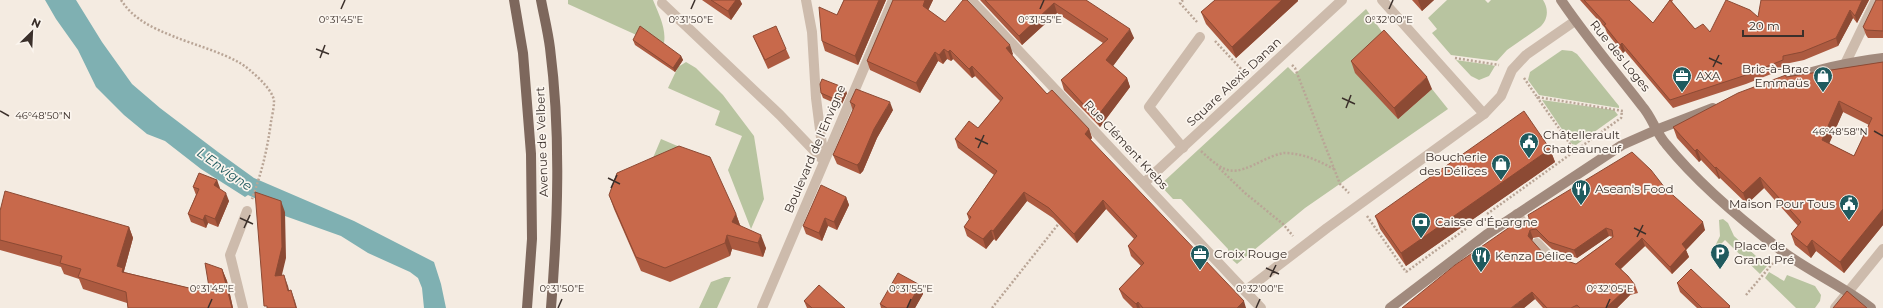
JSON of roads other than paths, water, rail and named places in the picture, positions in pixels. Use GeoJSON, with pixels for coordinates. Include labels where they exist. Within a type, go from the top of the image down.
{"type":"FeatureCollection","features":[{"type":"Feature","properties":{"kind":"main road","name":"Avenue de Velbert"},"geometry":{"type":"LineString","coordinates":[[514,0],[523,53],[531,154],[532,239],[527,308]]}},
{"type":"Feature","properties":{"kind":"main road","name":"Avenue de Velbert"},"geometry":{"type":"LineString","coordinates":[[541,0],[550,47],[558,155],[556,245],[551,308]]}},
{"type":"Feature","properties":{"kind":"main road","name":"Rue des Loges"},"geometry":{"type":"LineString","coordinates":[[1561,0],[1575,21],[1647,111],[1665,144],[1685,166],[1782,251],[1827,280],[1848,291],[1871,308]]}},
{"type":"Feature","properties":{"kind":"main road"},"geometry":{"type":"LineString","coordinates":[[1782,83],[1818,69],[1846,62],[1883,58]]}},
{"type":"Feature","properties":{"kind":"main road"},"geometry":{"type":"LineString","coordinates":[[1390,308],[1517,214],[1622,145],[1723,104]]}},
{"type":"Feature","properties":{"kind":"street"},"geometry":{"type":"LineString","coordinates":[[806,0],[812,32],[816,98],[824,161]]}},
{"type":"Feature","properties":{"kind":"street","name":"Boulevard de l'Envigne"},"geometry":{"type":"LineString","coordinates":[[762,308],[893,0]]}},
{"type":"Feature","properties":{"kind":"street","name":"Rue Clément Krebs"},"geometry":{"type":"LineString","coordinates":[[971,0],[1261,308]]}},
{"type":"Feature","properties":{"kind":"street","name":"Square Alexis Danan"},"geometry":{"type":"LineString","coordinates":[[1144,183],[1342,0]]}},
{"type":"Feature","properties":{"kind":"street"},"geometry":{"type":"LineString","coordinates":[[1382,0],[1484,114]]}},
{"type":"Feature","properties":{"kind":"street"},"geometry":{"type":"LineString","coordinates":[[1846,62],[1876,0]]}},
{"type":"Feature","properties":{"kind":"street"},"geometry":{"type":"LineString","coordinates":[[662,3],[774,109],[824,161]]}},
{"type":"Feature","properties":{"kind":"street"},"geometry":{"type":"LineString","coordinates":[[1245,291],[1359,204],[1484,114],[1501,96],[1512,70],[1526,55],[1575,21]]}},
{"type":"Feature","properties":{"kind":"street"},"geometry":{"type":"LineString","coordinates":[[1187,144],[1149,107],[1203,34]]}},
{"type":"Feature","properties":{"kind":"street"},"geometry":{"type":"LineString","coordinates":[[243,308],[230,255],[249,206]]}},
{"type":"Feature","properties":{"kind":"street"},"geometry":{"type":"LineString","coordinates":[[1517,214],[1525,226]]}},
{"type":"Feature","properties":{"kind":"street"},"geometry":{"type":"LineString","coordinates":[[1537,243],[1548,255],[1570,263]]}},
{"type":"Feature","properties":{"kind":"street"},"geometry":{"type":"LineString","coordinates":[[1836,308],[1848,291],[1883,249]]}},
{"type":"Feature","properties":{"kind":"water","name":"L'Envigne"},"geometry":{"type":"Polygon","coordinates":[[[45,0],[76,0],[102,42],[132,84],[160,108],[254,178],[354,221],[434,262],[441,284],[446,308],[424,308],[422,288],[418,278],[410,272],[368,253],[341,236],[285,216],[285,212],[248,195],[245,197],[201,169],[165,141],[147,134],[124,115],[96,87],[78,50],[56,19],[45,0]]]}},
{"type":"Feature","properties":{"kind":"place","name":"AXA"},"geometry":{"type":"Point","coordinates":[1682,93]}},
{"type":"Feature","properties":{"kind":"place","name":"Bric-à-Brac Emmaüs"},"geometry":{"type":"Point","coordinates":[1823,93]}},
{"type":"Feature","properties":{"kind":"place","name":"Châtellerault Chateauneuf"},"geometry":{"type":"Point","coordinates":[1529,159]}},
{"type":"Feature","properties":{"kind":"place","name":"Boucherie des Délices"},"geometry":{"type":"Point","coordinates":[1501,181]}},
{"type":"Feature","properties":{"kind":"place","name":"Asean's Food"},"geometry":{"type":"Point","coordinates":[1581,206]}},
{"type":"Feature","properties":{"kind":"place","name":"Maison Pour Tous"},"geometry":{"type":"Point","coordinates":[1849,221]}},
{"type":"Feature","properties":{"kind":"place","name":"Caisse d'Épargne"},"geometry":{"type":"Point","coordinates":[1421,239]}},
{"type":"Feature","properties":{"kind":"place","name":"Place de Grand Pré"},"geometry":{"type":"Point","coordinates":[1720,270]}},
{"type":"Feature","properties":{"kind":"place","name":"Croix Rouge"},"geometry":{"type":"Point","coordinates":[1200,271]}},
{"type":"Feature","properties":{"kind":"place","name":"Kenza Délice"},"geometry":{"type":"Point","coordinates":[1481,273]}}]}
